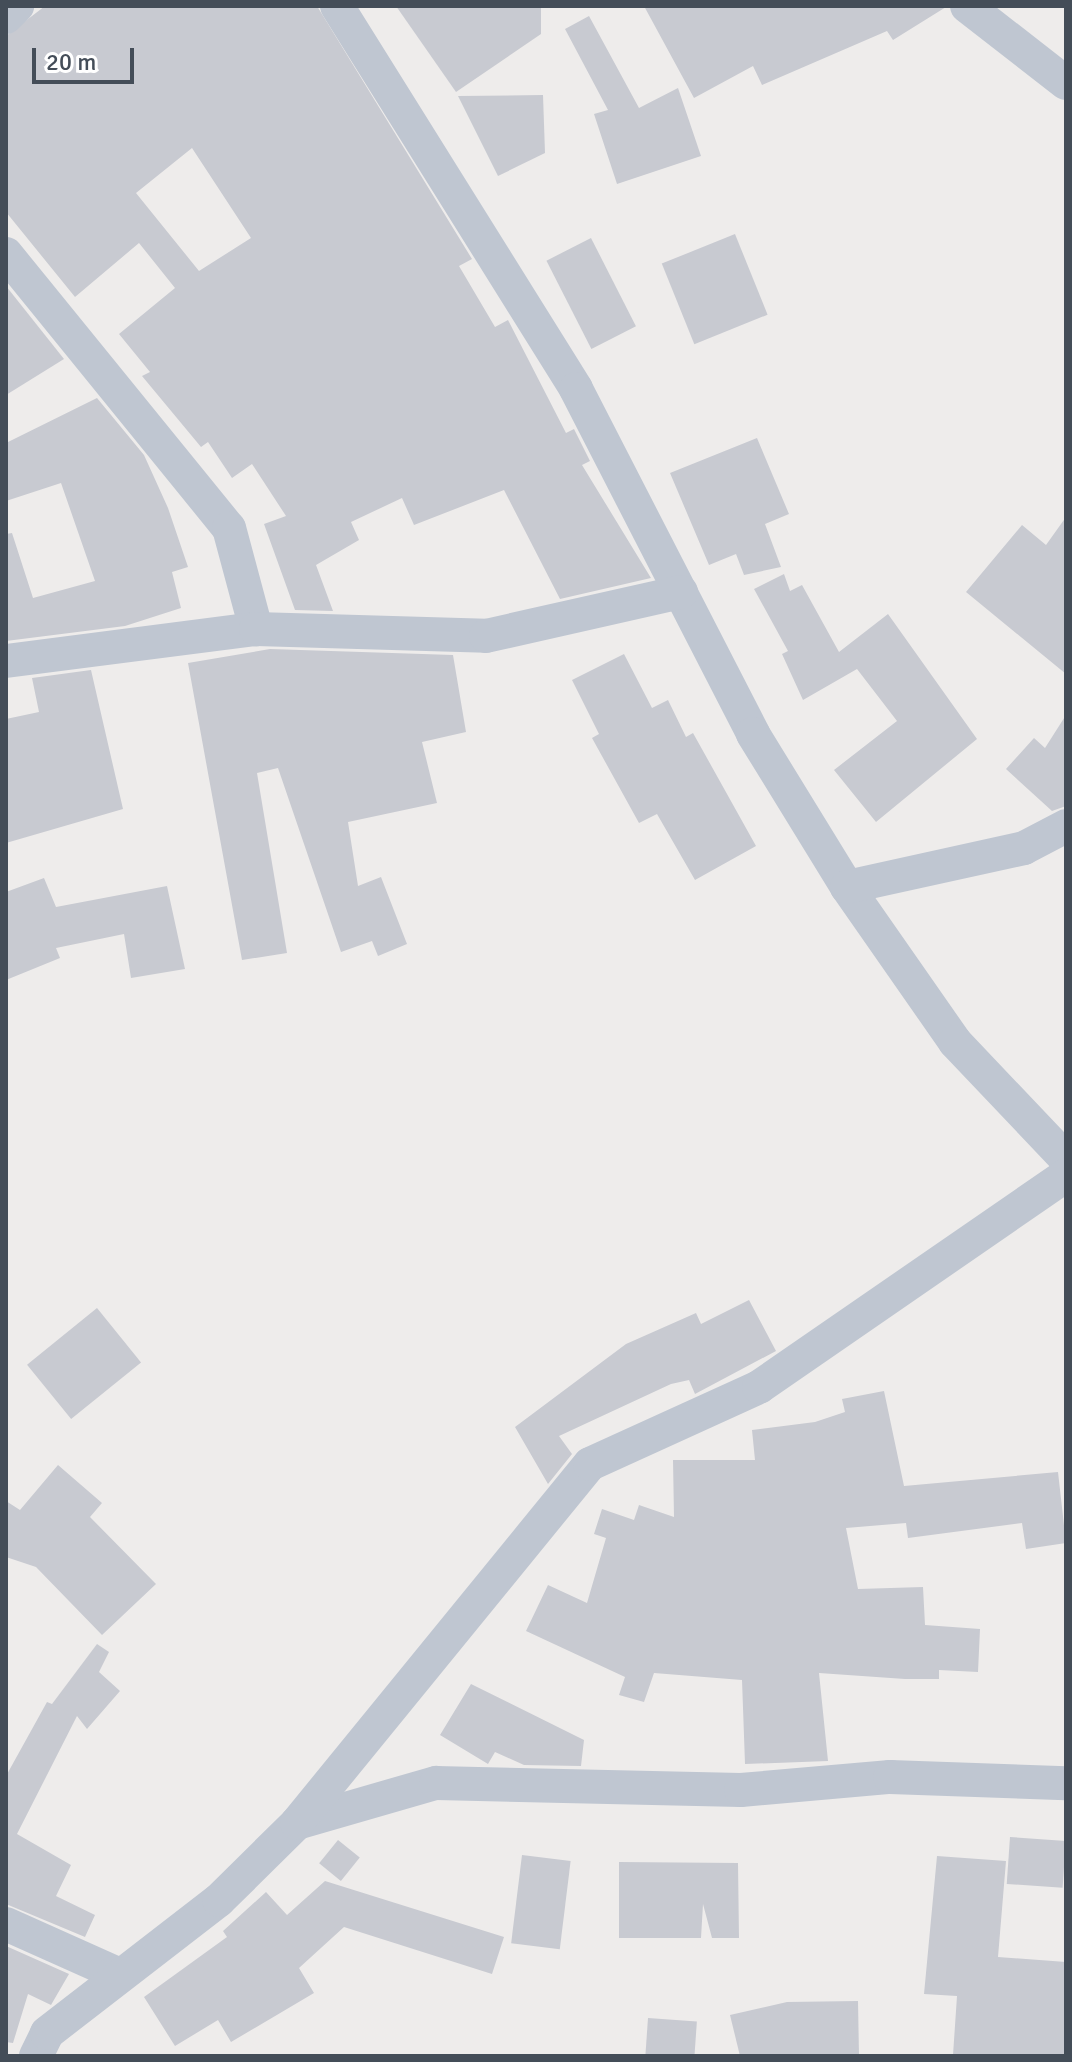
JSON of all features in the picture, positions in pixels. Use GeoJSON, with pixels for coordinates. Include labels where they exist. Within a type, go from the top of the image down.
{"type":"FeatureCollection","features":[{"type":"Feature","properties":{"kind":"street"},"geometry":{"type":"LineString","coordinates":[[6,17],[17,6]]}},
{"type":"Feature","properties":{"kind":"street"},"geometry":{"type":"LineString","coordinates":[[337,6],[576,389],[753,734],[847,887],[955,1042],[1066,1159]]}},
{"type":"Feature","properties":{"kind":"street"},"geometry":{"type":"LineString","coordinates":[[967,6],[1066,83]]}},
{"type":"Feature","properties":{"kind":"street"},"geometry":{"type":"LineString","coordinates":[[6,254],[229,528],[256,629]]}},
{"type":"Feature","properties":{"kind":"street"},"geometry":{"type":"LineString","coordinates":[[6,661],[256,629],[486,636],[681,592]]}},
{"type":"Feature","properties":{"kind":"street"},"geometry":{"type":"LineString","coordinates":[[847,887],[1024,848],[1066,826]]}},
{"type":"Feature","properties":{"kind":"street"},"geometry":{"type":"LineString","coordinates":[[36,2056],[47,2033],[118,1974],[219,1900],[297,1823],[590,1464],[759,1387],[1066,1175]]}},
{"type":"Feature","properties":{"kind":"street"},"geometry":{"type":"LineString","coordinates":[[297,1823],[436,1783],[741,1790],[890,1777],[1066,1783]]}},
{"type":"Feature","properties":{"kind":"street"},"geometry":{"type":"LineString","coordinates":[[6,1924],[118,1974]]}},
{"type":"Feature","properties":{"kind":"building"},"geometry":{"type":"Polygon","coordinates":[[[45,6],[317,6],[472,259],[459,266],[495,327],[508,320],[566,433],[574,429],[590,461],[582,465],[651,578],[560,599],[504,490],[414,525],[402,498],[351,522],[359,540],[316,565],[333,611],[295,610],[264,524],[286,516],[252,464],[232,478],[208,442],[201,447],[142,376],[150,372],[119,334],[175,288],[139,243],[75,297],[6,212],[6,36],[45,6]],[[192,148],[136,193],[199,271],[251,238],[192,148]]]}},
{"type":"Feature","properties":{"kind":"building"},"geometry":{"type":"Polygon","coordinates":[[[396,6],[541,6],[541,34],[456,92],[396,6]]]}},
{"type":"Feature","properties":{"kind":"building"},"geometry":{"type":"Polygon","coordinates":[[[644,6],[946,7],[893,40],[887,31],[762,85],[753,66],[694,98],[644,6]]]}},
{"type":"Feature","properties":{"kind":"building"},"geometry":{"type":"Polygon","coordinates":[[[589,16],[639,108],[678,88],[701,156],[617,184],[594,114],[608,110],[565,29],[589,16]]]}},
{"type":"Feature","properties":{"kind":"building"},"geometry":{"type":"Polygon","coordinates":[[[543,95],[545,153],[498,176],[458,96],[543,95]]]}},
{"type":"Feature","properties":{"kind":"building"},"geometry":{"type":"Polygon","coordinates":[[[735,234],[768,315],[694,344],[662,264],[735,234]]]}},
{"type":"Feature","properties":{"kind":"building"},"geometry":{"type":"Polygon","coordinates":[[[591,238],[636,326],[591,349],[546,261],[591,238]]]}},
{"type":"Feature","properties":{"kind":"building"},"geometry":{"type":"Polygon","coordinates":[[[6,286],[64,359],[6,395],[6,286]]]}},
{"type":"Feature","properties":{"kind":"building"},"geometry":{"type":"Polygon","coordinates":[[[97,398],[144,455],[168,508],[188,567],[172,572],[181,608],[125,626],[6,641],[6,534],[12,533],[33,598],[95,581],[61,483],[6,501],[6,443],[97,398]]]}},
{"type":"Feature","properties":{"kind":"building"},"geometry":{"type":"Polygon","coordinates":[[[757,438],[789,514],[765,524],[781,567],[744,575],[736,554],[709,565],[670,473],[757,438]]]}},
{"type":"Feature","properties":{"kind":"building"},"geometry":{"type":"Polygon","coordinates":[[[1066,517],[1066,674],[966,592],[1022,525],[1046,545],[1066,517]]]}},
{"type":"Feature","properties":{"kind":"building"},"geometry":{"type":"Polygon","coordinates":[[[784,574],[790,591],[802,585],[839,652],[888,614],[977,739],[876,822],[834,770],[897,721],[857,669],[803,700],[782,654],[788,651],[754,589],[784,574]]]}},
{"type":"Feature","properties":{"kind":"building"},"geometry":{"type":"Polygon","coordinates":[[[270,649],[453,655],[466,732],[422,742],[437,803],[348,822],[358,886],[381,877],[407,944],[378,956],[372,941],[341,952],[278,768],[257,773],[287,953],[242,960],[188,663],[270,649]]]}},
{"type":"Feature","properties":{"kind":"building"},"geometry":{"type":"Polygon","coordinates":[[[624,654],[652,708],[668,700],[686,737],[693,733],[756,846],[695,880],[657,814],[639,823],[592,738],[599,734],[572,680],[624,654]]]}},
{"type":"Feature","properties":{"kind":"building"},"geometry":{"type":"Polygon","coordinates":[[[91,670],[123,809],[6,843],[6,719],[39,712],[32,678],[91,670]]]}},
{"type":"Feature","properties":{"kind":"building"},"geometry":{"type":"Polygon","coordinates":[[[1066,715],[1066,806],[1052,811],[1006,769],[1034,738],[1045,748],[1066,715]]]}},
{"type":"Feature","properties":{"kind":"building"},"geometry":{"type":"Polygon","coordinates":[[[44,878],[56,907],[167,886],[185,969],[131,978],[124,934],[56,948],[60,958],[6,980],[6,892],[44,878]]]}},
{"type":"Feature","properties":{"kind":"building"},"geometry":{"type":"Polygon","coordinates":[[[749,1300],[776,1351],[695,1394],[689,1380],[671,1384],[559,1436],[572,1454],[548,1484],[515,1427],[626,1344],[696,1313],[701,1324],[749,1300]]]}},
{"type":"Feature","properties":{"kind":"building"},"geometry":{"type":"Polygon","coordinates":[[[97,1308],[141,1362],[71,1419],[27,1365],[97,1308]]]}},
{"type":"Feature","properties":{"kind":"building"},"geometry":{"type":"Polygon","coordinates":[[[884,1391],[904,1486],[1058,1472],[1066,1543],[1026,1549],[1022,1523],[908,1538],[906,1523],[846,1528],[858,1589],[923,1587],[925,1625],[980,1629],[978,1672],[939,1670],[939,1679],[819,1673],[828,1761],[745,1764],[742,1680],[654,1673],[644,1702],[619,1695],[625,1677],[526,1631],[548,1585],[587,1603],[606,1538],[594,1534],[602,1509],[634,1520],[639,1505],[674,1517],[673,1460],[755,1460],[752,1430],[815,1422],[845,1412],[842,1399],[884,1391]]]}},
{"type":"Feature","properties":{"kind":"building"},"geometry":{"type":"Polygon","coordinates":[[[58,1465],[102,1503],[90,1517],[156,1584],[102,1635],[36,1567],[6,1557],[6,1501],[20,1510],[58,1465]]]}},
{"type":"Feature","properties":{"kind":"building"},"geometry":{"type":"Polygon","coordinates":[[[97,1644],[109,1652],[99,1672],[120,1691],[87,1729],[77,1716],[17,1834],[71,1865],[56,1896],[95,1915],[85,1937],[6,1904],[6,1776],[47,1702],[52,1704],[97,1644]]]}},
{"type":"Feature","properties":{"kind":"building"},"geometry":{"type":"Polygon","coordinates":[[[471,1684],[584,1740],[581,1766],[524,1765],[495,1752],[488,1764],[440,1735],[471,1684]]]}},
{"type":"Feature","properties":{"kind":"building"},"geometry":{"type":"Polygon","coordinates":[[[1010,1837],[1066,1841],[1063,1888],[1007,1884],[1010,1837]]]}},
{"type":"Feature","properties":{"kind":"building"},"geometry":{"type":"Polygon","coordinates":[[[338,1840],[360,1858],[341,1881],[319,1863],[338,1840]]]}},
{"type":"Feature","properties":{"kind":"building"},"geometry":{"type":"Polygon","coordinates":[[[522,1855],[571,1861],[560,1949],[511,1943],[522,1855]]]}},
{"type":"Feature","properties":{"kind":"building"},"geometry":{"type":"Polygon","coordinates":[[[937,1856],[1006,1861],[998,1957],[1066,1962],[1066,2056],[953,2055],[957,1996],[924,1994],[937,1856]]]}},
{"type":"Feature","properties":{"kind":"building"},"geometry":{"type":"Polygon","coordinates":[[[619,1862],[738,1863],[739,1938],[712,1938],[703,1904],[701,1938],[619,1938],[619,1862]]]}},
{"type":"Feature","properties":{"kind":"building"},"geometry":{"type":"Polygon","coordinates":[[[325,1881],[504,1937],[492,1974],[344,1927],[299,1968],[314,1993],[231,2042],[218,2020],[175,2046],[144,1997],[227,1937],[223,1931],[266,1892],[287,1915],[325,1881]]]}},
{"type":"Feature","properties":{"kind":"building"},"geometry":{"type":"Polygon","coordinates":[[[6,1946],[69,1974],[51,2005],[28,1994],[13,2043],[6,2042],[6,1946]]]}},
{"type":"Feature","properties":{"kind":"building"},"geometry":{"type":"Polygon","coordinates":[[[858,2001],[859,2056],[740,2056],[730,2015],[787,2002],[858,2001]]]}},
{"type":"Feature","properties":{"kind":"building"},"geometry":{"type":"Polygon","coordinates":[[[648,2018],[697,2021],[694,2056],[645,2056],[648,2018]]]}}]}
